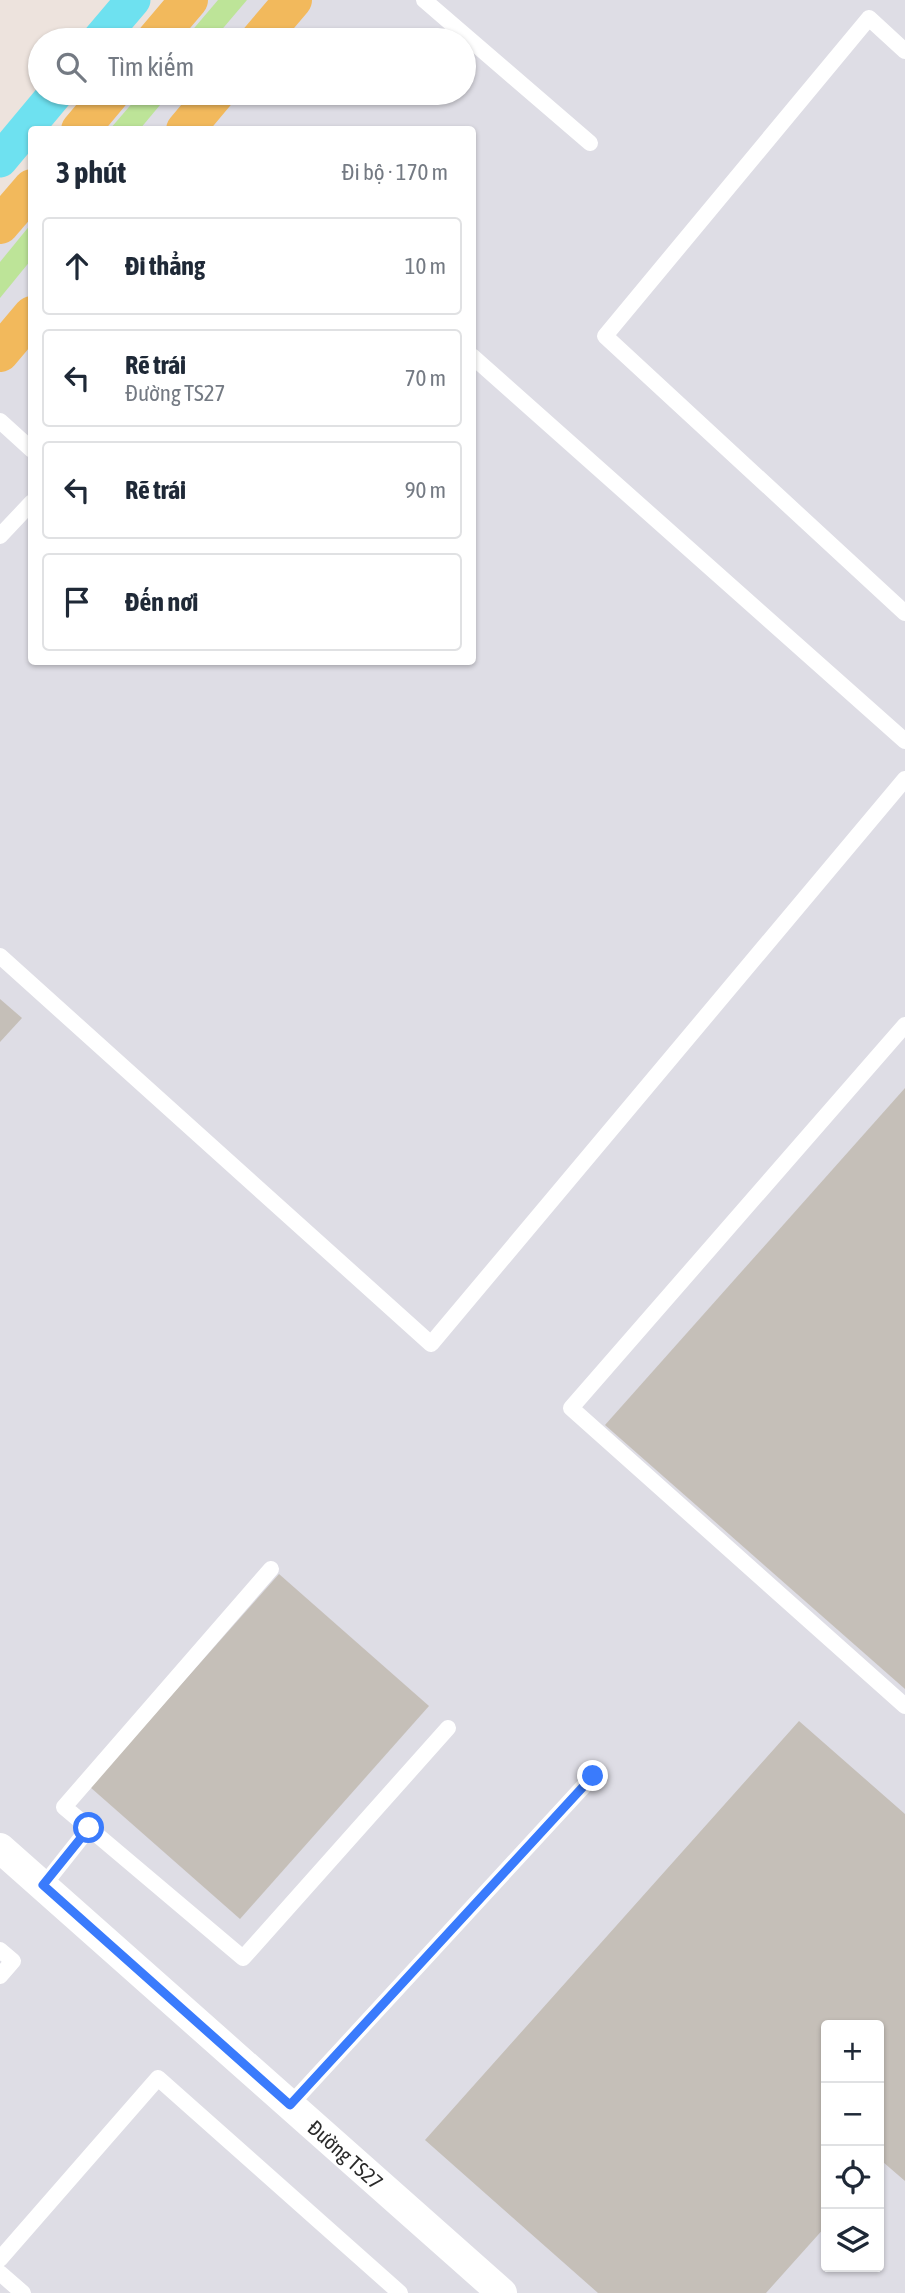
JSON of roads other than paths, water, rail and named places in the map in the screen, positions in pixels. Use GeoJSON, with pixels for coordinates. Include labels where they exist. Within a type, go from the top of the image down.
{"type":"FeatureCollection","features":[{"type":"Feature","properties":{"kind":"main road"},"geometry":{"type":"LineString","coordinates":[[165,28],[189,0]]}},
{"type":"Feature","properties":{"kind":"main road"},"geometry":{"type":"LineString","coordinates":[[269,28],[293,0]]}},
{"type":"Feature","properties":{"kind":"main road"},"geometry":{"type":"LineString","coordinates":[[83,126],[101,105]]}},
{"type":"Feature","properties":{"kind":"main road"},"geometry":{"type":"LineString","coordinates":[[188,126],[206,105]]}},
{"type":"Feature","properties":{"kind":"main road"},"geometry":{"type":"LineString","coordinates":[[0,225],[28,193]]}},
{"type":"Feature","properties":{"kind":"main road"},"geometry":{"type":"LineString","coordinates":[[0,353],[28,320]]}},
{"type":"Feature","properties":{"kind":"street","name":"Đường TS27"},"geometry":{"type":"LineString","coordinates":[[0,1848],[502,2293]]}},
{"type":"Feature","properties":{"kind":"lane"},"geometry":{"type":"LineString","coordinates":[[424,0],[457,28]]}},
{"type":"Feature","properties":{"kind":"lane"},"geometry":{"type":"LineString","coordinates":[[905,51],[869,18],[605,335],[905,613]]}},
{"type":"Feature","properties":{"kind":"lane"},"geometry":{"type":"LineString","coordinates":[[476,45],[590,143]]}},
{"type":"Feature","properties":{"kind":"lane"},"geometry":{"type":"LineString","coordinates":[[476,360],[905,741]]}},
{"type":"Feature","properties":{"kind":"lane"},"geometry":{"type":"LineString","coordinates":[[0,421],[28,446]]}},
{"type":"Feature","properties":{"kind":"lane"},"geometry":{"type":"LineString","coordinates":[[0,537],[28,506]]}},
{"type":"Feature","properties":{"kind":"lane"},"geometry":{"type":"LineString","coordinates":[[0,956],[431,1344],[905,779]]}},
{"type":"Feature","properties":{"kind":"lane"},"geometry":{"type":"LineString","coordinates":[[905,1025],[571,1408],[905,1706]]}},
{"type":"Feature","properties":{"kind":"lane"},"geometry":{"type":"LineString","coordinates":[[271,1569],[64,1807],[243,1958],[448,1728]]}},
{"type":"Feature","properties":{"kind":"lane"},"geometry":{"type":"LineString","coordinates":[[290,2105],[593,1776]]}},
{"type":"Feature","properties":{"kind":"lane"},"geometry":{"type":"LineString","coordinates":[[43,1885],[89,1828]]}},
{"type":"Feature","properties":{"kind":"lane"},"geometry":{"type":"LineString","coordinates":[[0,1950],[13,1961],[0,1976]]}},
{"type":"Feature","properties":{"kind":"lane"},"geometry":{"type":"LineString","coordinates":[[0,2259],[158,2078],[400,2293]]}},
{"type":"Feature","properties":{"kind":"lane"},"geometry":{"type":"LineString","coordinates":[[0,2273],[23,2293]]}},
{"type":"Feature","properties":{"kind":"waterway"},"geometry":{"type":"LineString","coordinates":[[109,28],[133,0]]}},
{"type":"Feature","properties":{"kind":"waterway"},"geometry":{"type":"LineString","coordinates":[[28,126],[46,105]]}},
{"type":"Feature","properties":{"kind":"waterway"},"geometry":{"type":"LineString","coordinates":[[0,160],[28,126]]}}]}
